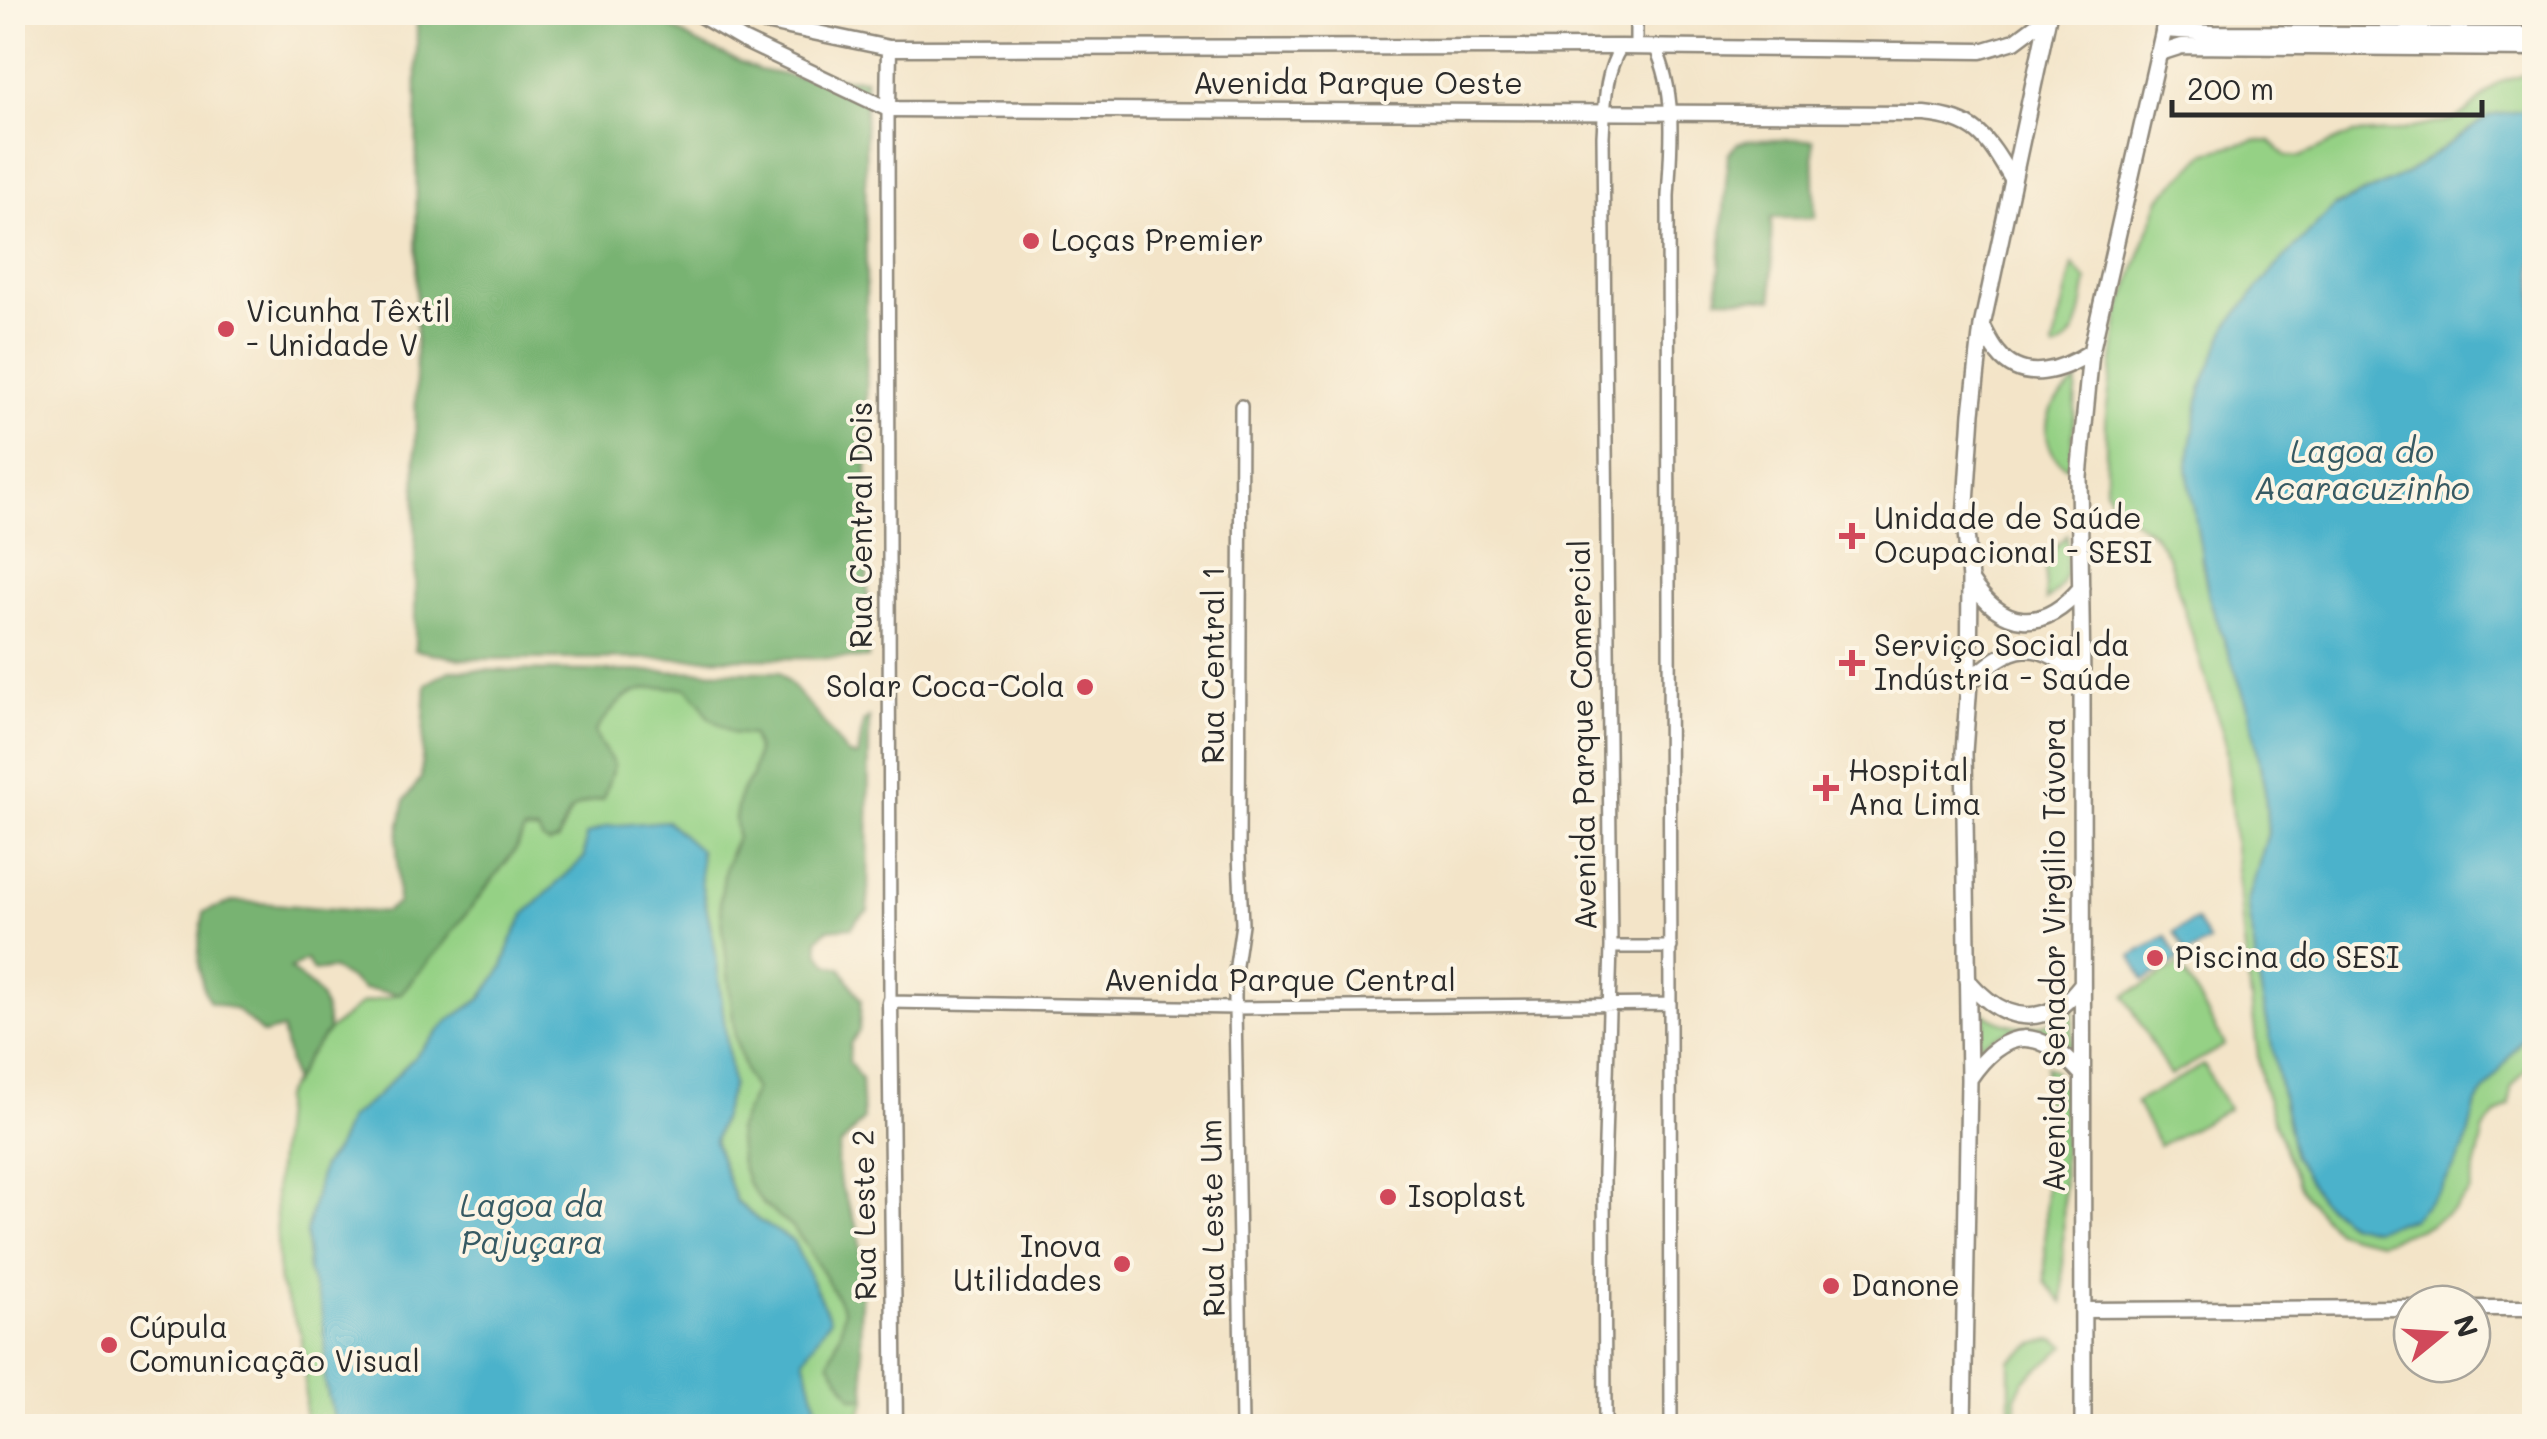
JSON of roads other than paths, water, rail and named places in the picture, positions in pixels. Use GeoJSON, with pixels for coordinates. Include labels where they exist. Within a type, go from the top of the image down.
{"type":"FeatureCollection","features":[{"type":"Feature","properties":{"kind":"main road","name":"Avenida Senador Virgílio Távora"},"geometry":{"type":"LineString","coordinates":[[2084,1426],[2079,477],[2091,352],[2168,12]]}},
{"type":"Feature","properties":{"kind":"main road"},"geometry":{"type":"LineString","coordinates":[[1963,1426],[1968,1078],[1964,752],[1970,580],[1966,519],[1972,413],[1982,326],[2048,15]]}},
{"type":"Feature","properties":{"kind":"main road"},"geometry":{"type":"LineString","coordinates":[[1982,326],[2006,362],[2024,370],[2056,370],[2091,352]]}},
{"type":"Feature","properties":{"kind":"main road"},"geometry":{"type":"LineString","coordinates":[[1970,580],[1994,610],[2026,620],[2060,610],[2081,588]]}},
{"type":"Feature","properties":{"kind":"main road"},"geometry":{"type":"LineString","coordinates":[[1969,683],[2002,655],[2026,649],[2055,656],[2082,679]]}},
{"type":"Feature","properties":{"kind":"main road"},"geometry":{"type":"LineString","coordinates":[[1967,980],[1994,1007],[2025,1015],[2058,1008],[2082,984]]}},
{"type":"Feature","properties":{"kind":"main road"},"geometry":{"type":"LineString","coordinates":[[1968,1078],[1992,1050],[2004,1043],[2028,1039],[2053,1046],[2082,1074]]}},
{"type":"Feature","properties":{"kind":"street","name":"Avenida Parque Oeste"},"geometry":{"type":"LineString","coordinates":[[695,12],[743,40],[888,109],[1924,114],[1952,116],[1970,125],[1995,150],[2013,181]]}},
{"type":"Feature","properties":{"kind":"street","name":"Avenida Parque Oeste"},"geometry":{"type":"LineString","coordinates":[[738,12],[765,22],[889,48],[1629,47],[1981,51],[2015,41],[2048,15]]}},
{"type":"Feature","properties":{"kind":"street","name":"Avenida Parque Comercial"},"geometry":{"type":"LineString","coordinates":[[1605,1426],[1604,1174],[1611,948],[1605,112],[1610,70],[1629,47],[1636,12]]}},
{"type":"Feature","properties":{"kind":"street"},"geometry":{"type":"LineString","coordinates":[[2163,30],[2527,42]]}},
{"type":"Feature","properties":{"kind":"street"},"geometry":{"type":"LineString","coordinates":[[2157,54],[2182,46],[2527,42]]}},
{"type":"Feature","properties":{"kind":"street","name":"Rua Central Dois"},"geometry":{"type":"LineString","coordinates":[[889,48],[890,1002]]}},
{"type":"Feature","properties":{"kind":"street"},"geometry":{"type":"LineString","coordinates":[[1655,48],[1666,76],[1670,112],[1672,1426]]}},
{"type":"Feature","properties":{"kind":"street","name":"Rua Central 1"},"geometry":{"type":"LineString","coordinates":[[1235,1008],[1242,924],[1241,406]]}},
{"type":"Feature","properties":{"kind":"street"},"geometry":{"type":"LineString","coordinates":[[1611,948],[1671,948]]}},
{"type":"Feature","properties":{"kind":"street","name":"Avenida Parque Central"},"geometry":{"type":"LineString","coordinates":[[890,1002],[1235,1008],[1670,1004]]}},
{"type":"Feature","properties":{"kind":"street","name":"Rua Leste 2"},"geometry":{"type":"LineString","coordinates":[[890,1002],[896,1426]]}},
{"type":"Feature","properties":{"kind":"street","name":"Rua Leste Um"},"geometry":{"type":"LineString","coordinates":[[1235,1008],[1242,1426]]}},
{"type":"Feature","properties":{"kind":"street"},"geometry":{"type":"LineString","coordinates":[[2084,1310],[2392,1308]]}},
{"type":"Feature","properties":{"kind":"street"},"geometry":{"type":"LineString","coordinates":[[2492,1308],[2534,1308]]}},
{"type":"Feature","properties":{"kind":"water","name":"Lagoa do Acaracuzinho"},"geometry":{"type":"Polygon","coordinates":[[[2534,109],[2534,1022],[2476,1103],[2465,1148],[2441,1189],[2411,1219],[2373,1229],[2348,1223],[2319,1199],[2294,1156],[2257,971],[2248,901],[2268,833],[2265,791],[2250,712],[2209,598],[2187,469],[2201,389],[2228,325],[2272,271],[2334,207],[2408,173],[2489,116],[2534,109]]]}},
{"type":"Feature","properties":{"kind":"water","name":"Lagoa da Pajuçara"},"geometry":{"type":"Polygon","coordinates":[[[667,821],[700,850],[701,882],[715,948],[732,1085],[714,1141],[735,1200],[758,1220],[793,1241],[830,1319],[804,1358],[817,1407],[850,1426],[336,1426],[325,1382],[321,1306],[308,1272],[306,1232],[322,1166],[336,1149],[348,1119],[375,1098],[450,1020],[481,999],[503,967],[525,914],[584,858],[586,835],[607,826],[667,821]]]}},
{"type":"Feature","properties":{"kind":"water"},"geometry":{"type":"Polygon","coordinates":[[[2196,920],[2209,942],[2187,954],[2174,932],[2196,920]]]}},
{"type":"Feature","properties":{"kind":"water","name":"Piscina do SESI"},"geometry":{"type":"Polygon","coordinates":[[[2166,936],[2179,960],[2144,980],[2131,956],[2166,936]]]}},
{"type":"Feature","properties":{"kind":"place","name":"Loças Premier"},"geometry":{"type":"Point","coordinates":[1031,241]}},
{"type":"Feature","properties":{"kind":"place","name":"Vicunha Têxtil - Unidade V"},"geometry":{"type":"Point","coordinates":[226,329]}},
{"type":"Feature","properties":{"kind":"place","name":"Unidade de Saúde Ocupacional - SESI"},"geometry":{"type":"Point","coordinates":[1852,536]}},
{"type":"Feature","properties":{"kind":"place","name":"Serviço Social da Indústria - Saúde"},"geometry":{"type":"Point","coordinates":[1852,663]}},
{"type":"Feature","properties":{"kind":"place","name":"Solar Coca-Cola"},"geometry":{"type":"Point","coordinates":[1085,687]}},
{"type":"Feature","properties":{"kind":"place","name":"Hospital Ana Lima"},"geometry":{"type":"Point","coordinates":[1826,788]}},
{"type":"Feature","properties":{"kind":"place","name":"Piscina do SESI"},"geometry":{"type":"Point","coordinates":[2155,958]}},
{"type":"Feature","properties":{"kind":"place","name":"Isoplast"},"geometry":{"type":"Point","coordinates":[1388,1197]}},
{"type":"Feature","properties":{"kind":"place","name":"Inova Utilidades"},"geometry":{"type":"Point","coordinates":[1122,1264]}},
{"type":"Feature","properties":{"kind":"place","name":"Danone"},"geometry":{"type":"Point","coordinates":[1831,1286]}},
{"type":"Feature","properties":{"kind":"place","name":"Cúpula Comunicação Visual"},"geometry":{"type":"Point","coordinates":[109,1345]}}]}
